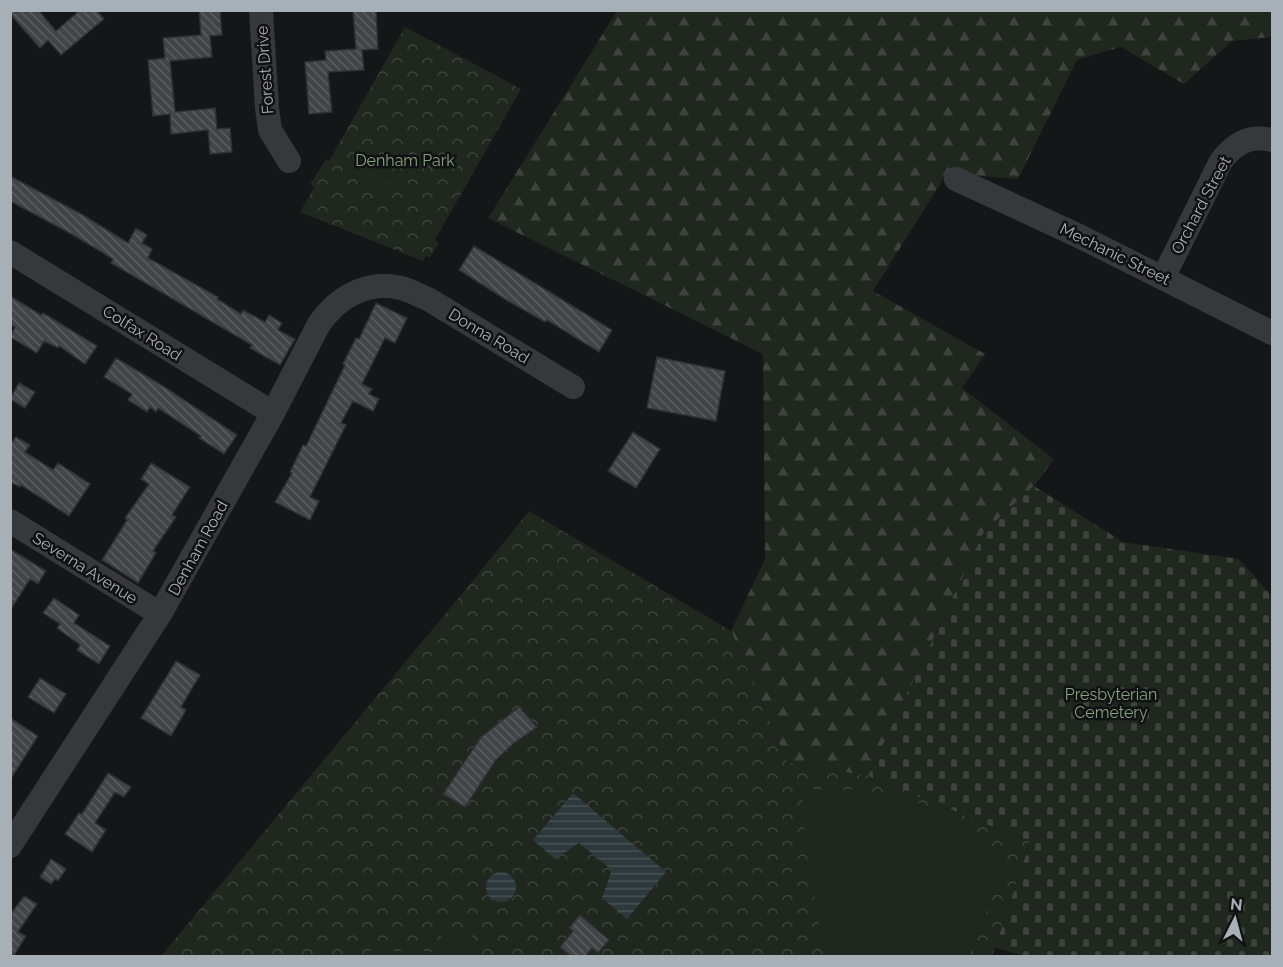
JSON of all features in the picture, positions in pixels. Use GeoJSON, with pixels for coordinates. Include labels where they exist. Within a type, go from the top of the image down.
{"type":"FeatureCollection","features":[{"type":"Feature","properties":{"kind":"street","name":"Forest Drive"},"geometry":{"type":"LineString","coordinates":[[261,10],[270,130],[290,161]]}},
{"type":"Feature","properties":{"kind":"street","name":"Orchard Street"},"geometry":{"type":"LineString","coordinates":[[1163,278],[1221,160],[1232,147],[1246,139],[1272,140]]}},
{"type":"Feature","properties":{"kind":"street","name":"Mechanic Street"},"geometry":{"type":"LineString","coordinates":[[956,179],[1082,237],[1272,333]]}},
{"type":"Feature","properties":{"kind":"street","name":"Colfax Road"},"geometry":{"type":"LineString","coordinates":[[10,252],[273,413]]}},
{"type":"Feature","properties":{"kind":"street","name":"Denham Road"},"geometry":{"type":"LineString","coordinates":[[10,846],[160,614],[328,311],[354,293],[369,288],[385,286],[403,288]]}},
{"type":"Feature","properties":{"kind":"street","name":"Donna Road"},"geometry":{"type":"LineString","coordinates":[[403,288],[428,299],[573,387]]}},
{"type":"Feature","properties":{"kind":"street","name":"Severna Avenue"},"geometry":{"type":"LineString","coordinates":[[10,521],[160,614]]}},
{"type":"Feature","properties":{"kind":"green space"},"geometry":{"type":"Polygon","coordinates":[[[617,11],[1272,11],[1272,37],[1232,41],[1184,84],[1121,47],[1077,60],[1018,179],[947,173],[873,291],[985,354],[962,388],[1054,459],[1034,486],[984,532],[868,776],[787,762],[731,631],[765,559],[763,354],[488,218],[617,11]]]}},
{"type":"Feature","properties":{"kind":"green space","name":"Denham Park"},"geometry":{"type":"Polygon","coordinates":[[[405,27],[521,89],[435,240],[439,243],[429,258],[426,256],[423,261],[300,212],[314,187],[310,184],[326,159],[329,161],[405,27]]]}},
{"type":"Feature","properties":{"kind":"green space"},"geometry":{"type":"Polygon","coordinates":[[[359,158],[391,176],[382,191],[351,173],[359,158]]]}},
{"type":"Feature","properties":{"kind":"green space","name":"Presbyterian Cemetery"},"geometry":{"type":"Polygon","coordinates":[[[1034,486],[1123,542],[1239,559],[1272,596],[1272,956],[1025,956],[995,948],[1030,842],[868,776],[984,532],[1034,486]]]}},
{"type":"Feature","properties":{"kind":"green space"},"geometry":{"type":"Polygon","coordinates":[[[529,511],[731,631],[787,762],[868,776],[1030,842],[992,956],[161,956],[529,511]]]}},
{"type":"Feature","properties":{"kind":"green space"},"geometry":{"type":"Polygon","coordinates":[[[802,789],[860,790],[901,796],[933,809],[990,845],[1005,863],[969,956],[823,956],[804,824],[802,789]]]}},
{"type":"Feature","properties":{"kind":"green space"},"geometry":{"type":"Polygon","coordinates":[[[441,933],[472,933],[472,956],[441,956],[441,933]]]}},
{"type":"Feature","properties":{"kind":"green space"},"geometry":{"type":"Polygon","coordinates":[[[365,951],[430,951],[435,956],[362,956],[365,951]]]}},
{"type":"Feature","properties":{"kind":"shaded area"},"geometry":{"type":"Polygon","coordinates":[[[573,793],[666,872],[627,919],[602,898],[612,870],[579,843],[555,859],[533,840],[573,793]]]}},
{"type":"Feature","properties":{"kind":"shaded area"},"geometry":{"type":"Polygon","coordinates":[[[501,872],[512,876],[516,887],[512,898],[501,902],[490,898],[486,887],[490,876],[501,872]]]}},
{"type":"Feature","properties":{"kind":"building"},"geometry":{"type":"Polygon","coordinates":[[[10,10],[38,10],[56,31],[80,10],[96,10],[104,19],[61,55],[48,40],[40,48],[10,14],[10,10]]]}},
{"type":"Feature","properties":{"kind":"building"},"geometry":{"type":"Polygon","coordinates":[[[199,10],[220,10],[222,35],[210,36],[212,57],[170,61],[175,112],[215,108],[217,129],[230,128],[232,152],[210,154],[208,130],[171,134],[170,114],[153,116],[148,60],[165,58],[163,38],[201,35],[199,10]]]}},
{"type":"Feature","properties":{"kind":"building"},"geometry":{"type":"Polygon","coordinates":[[[353,10],[376,10],[378,49],[362,50],[364,70],[328,72],[332,112],[309,114],[305,62],[326,60],[325,51],[356,49],[353,10]]]}},
{"type":"Feature","properties":{"kind":"building"},"geometry":{"type":"Polygon","coordinates":[[[10,176],[83,215],[128,243],[136,228],[147,235],[142,243],[152,249],[148,258],[218,297],[217,299],[241,314],[243,310],[265,322],[269,315],[282,323],[278,330],[295,339],[280,365],[250,348],[252,345],[111,263],[113,259],[10,201],[10,176]]]}},
{"type":"Feature","properties":{"kind":"building"},"geometry":{"type":"Polygon","coordinates":[[[474,246],[612,330],[599,352],[547,320],[545,322],[508,301],[459,270],[474,246]]]}},
{"type":"Feature","properties":{"kind":"building"},"geometry":{"type":"Polygon","coordinates":[[[10,296],[97,346],[85,364],[59,346],[58,348],[44,341],[37,353],[10,337],[15,327],[10,324],[10,296]]]}},
{"type":"Feature","properties":{"kind":"building"},"geometry":{"type":"Polygon","coordinates":[[[376,303],[407,318],[395,343],[385,338],[362,384],[372,389],[369,394],[379,399],[373,411],[353,401],[341,423],[346,425],[310,497],[319,501],[310,520],[275,502],[292,473],[290,472],[303,445],[306,446],[345,365],[343,364],[356,338],[359,339],[376,303]]]}},
{"type":"Feature","properties":{"kind":"building"},"geometry":{"type":"Polygon","coordinates":[[[657,357],[725,371],[716,421],[647,408],[657,357]]]}},
{"type":"Feature","properties":{"kind":"building"},"geometry":{"type":"Polygon","coordinates":[[[116,358],[237,435],[224,454],[158,408],[156,412],[150,407],[147,412],[128,400],[132,394],[104,377],[116,358]]]}},
{"type":"Feature","properties":{"kind":"building"},"geometry":{"type":"Polygon","coordinates":[[[19,383],[35,392],[25,408],[10,399],[19,383]]]}},
{"type":"Feature","properties":{"kind":"building"},"geometry":{"type":"Polygon","coordinates":[[[633,432],[660,449],[636,488],[608,471],[633,432]]]}},
{"type":"Feature","properties":{"kind":"building"},"geometry":{"type":"Polygon","coordinates":[[[16,437],[30,445],[25,452],[53,470],[58,463],[90,484],[69,516],[21,485],[20,487],[10,482],[10,444],[16,437]]]}},
{"type":"Feature","properties":{"kind":"building"},"geometry":{"type":"Polygon","coordinates":[[[151,463],[190,487],[172,515],[176,517],[153,551],[156,553],[138,583],[102,560],[127,520],[125,518],[149,484],[141,479],[151,463]]]}},
{"type":"Feature","properties":{"kind":"building"},"geometry":{"type":"Polygon","coordinates":[[[10,549],[46,571],[38,584],[30,579],[10,611],[10,549]]]}},
{"type":"Feature","properties":{"kind":"building"},"geometry":{"type":"Polygon","coordinates":[[[54,598],[79,615],[74,623],[110,646],[99,664],[77,650],[80,645],[57,628],[60,624],[43,613],[54,598]]]}},
{"type":"Feature","properties":{"kind":"building"},"geometry":{"type":"Polygon","coordinates":[[[176,661],[200,675],[181,707],[186,710],[171,736],[141,718],[176,661]]]}},
{"type":"Feature","properties":{"kind":"building"},"geometry":{"type":"Polygon","coordinates":[[[40,678],[66,694],[54,713],[28,697],[40,678]]]}},
{"type":"Feature","properties":{"kind":"building"},"geometry":{"type":"Polygon","coordinates":[[[519,707],[537,727],[514,743],[496,760],[465,807],[443,794],[481,737],[519,707]]]}},
{"type":"Feature","properties":{"kind":"building"},"geometry":{"type":"Polygon","coordinates":[[[10,718],[38,736],[10,780],[10,718]]]}},
{"type":"Feature","properties":{"kind":"building"},"geometry":{"type":"Polygon","coordinates":[[[108,773],[131,787],[124,797],[115,792],[95,823],[106,830],[92,852],[65,834],[79,813],[82,814],[108,773]]]}},
{"type":"Feature","properties":{"kind":"building"},"geometry":{"type":"Polygon","coordinates":[[[51,859],[66,869],[58,881],[55,879],[51,884],[40,877],[51,859]]]}},
{"type":"Feature","properties":{"kind":"building"},"geometry":{"type":"Polygon","coordinates":[[[24,896],[37,904],[18,932],[26,936],[13,957],[10,957],[10,915],[24,896]]]}},
{"type":"Feature","properties":{"kind":"building"},"geometry":{"type":"Polygon","coordinates":[[[580,915],[609,940],[598,953],[592,948],[585,957],[572,957],[560,947],[573,931],[569,928],[580,915]]]}}]}
